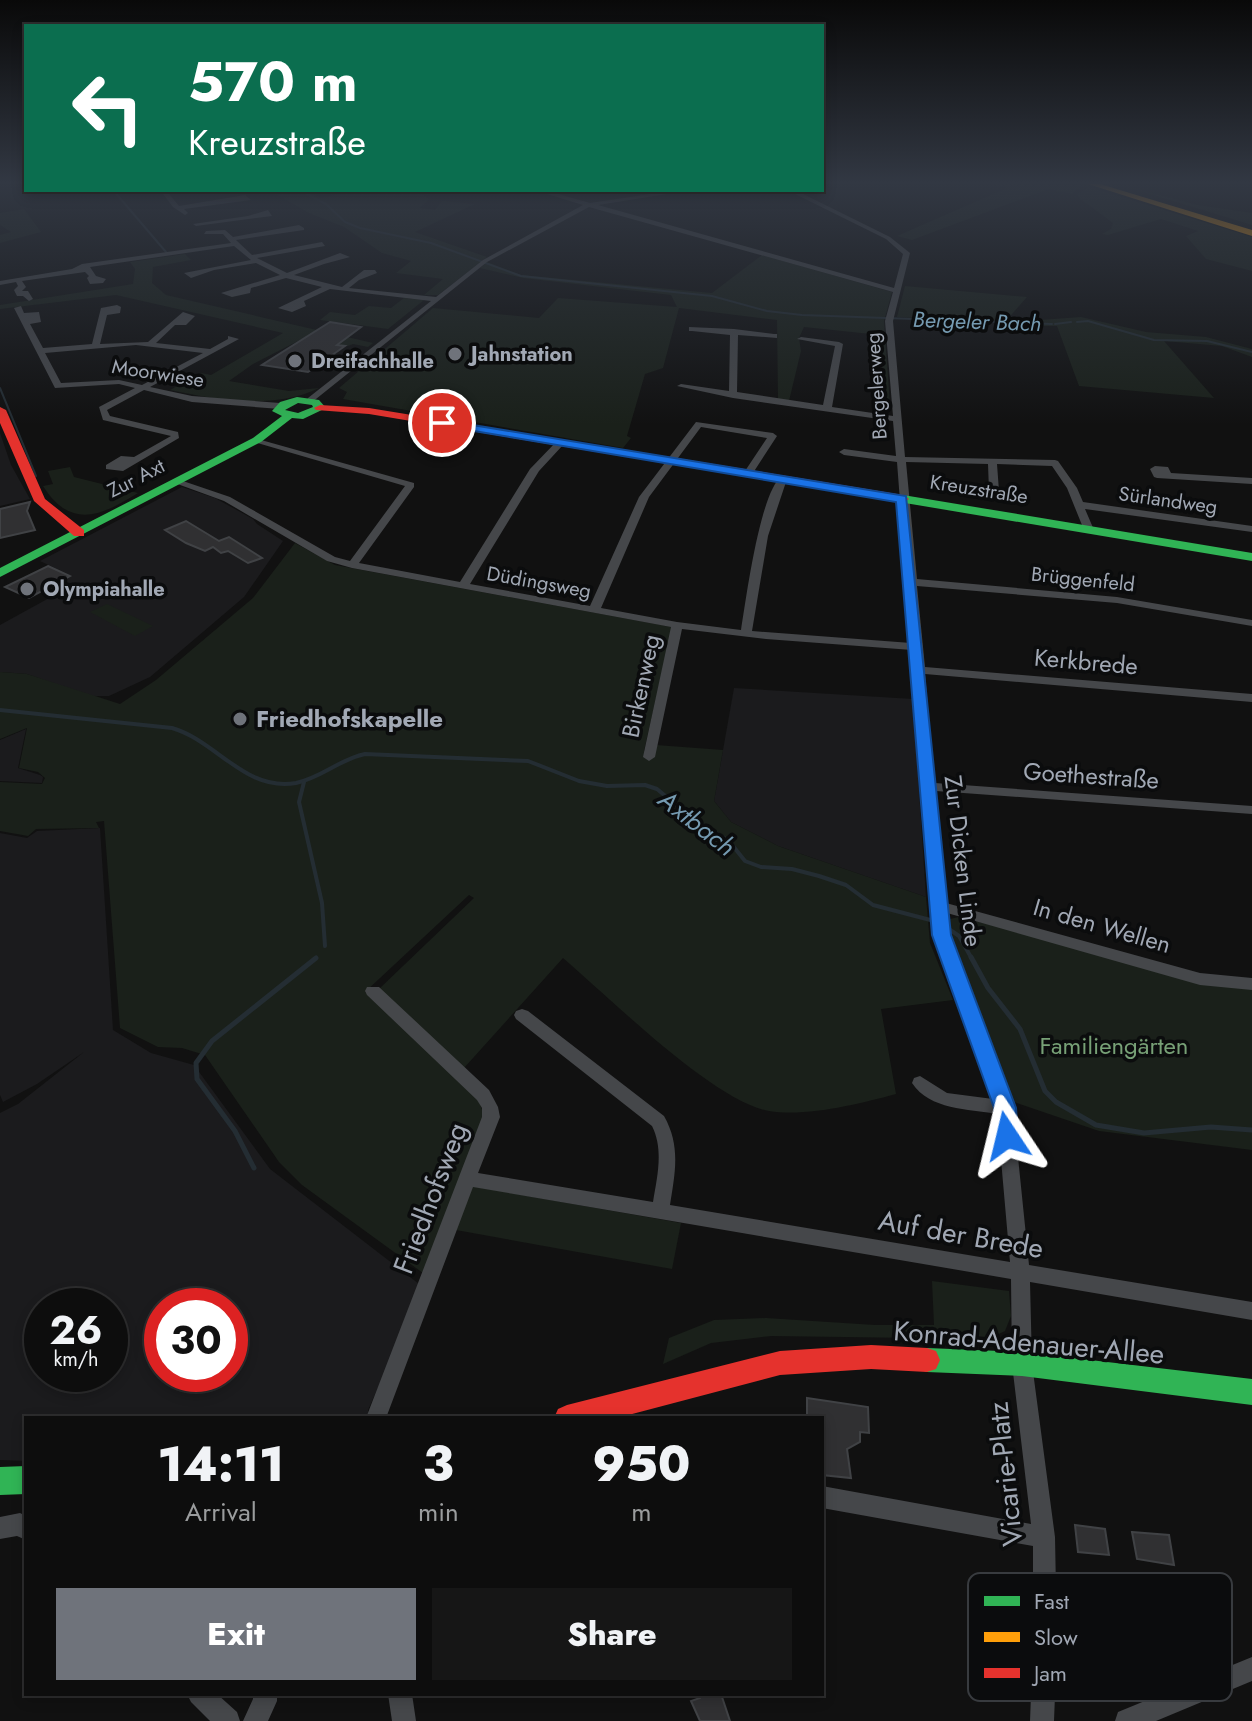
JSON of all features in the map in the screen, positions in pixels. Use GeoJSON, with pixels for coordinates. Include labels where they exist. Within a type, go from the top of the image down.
{"type":"FeatureCollection","features":[{"type":"Feature","properties":{"kind":"main road","name":"Kreuzstraße"},"geometry":{"type":"LineString","coordinates":[[284,411],[307,416],[316,404],[369,411],[1252,557]]}},
{"type":"Feature","properties":{"kind":"main road"},"geometry":{"type":"LineString","coordinates":[[0,410],[20,462],[37,493],[59,514],[85,529]]}},
{"type":"Feature","properties":{"kind":"main road","name":"Zur Axt"},"geometry":{"type":"LineString","coordinates":[[0,573],[257,440],[284,411]]}},
{"type":"Feature","properties":{"kind":"main road","name":"Konrad-Adenauer-Allee"},"geometry":{"type":"LineString","coordinates":[[575,1416],[780,1363],[883,1357],[1022,1364],[1252,1392]]}},
{"type":"Feature","properties":{"kind":"main road"},"geometry":{"type":"LineString","coordinates":[[0,1481],[24,1480]]}},
{"type":"Feature","properties":{"kind":"street"},"geometry":{"type":"LineString","coordinates":[[0,283],[24,290],[78,267],[108,264]]}},
{"type":"Feature","properties":{"kind":"street"},"geometry":{"type":"LineString","coordinates":[[211,270],[233,264]]}},
{"type":"Feature","properties":{"kind":"street"},"geometry":{"type":"LineString","coordinates":[[265,264],[288,275],[330,286],[436,299]]}},
{"type":"Feature","properties":{"kind":"street"},"geometry":{"type":"LineString","coordinates":[[247,288],[318,264]]}},
{"type":"Feature","properties":{"kind":"street"},"geometry":{"type":"LineString","coordinates":[[316,404],[480,264]]}},
{"type":"Feature","properties":{"kind":"street"},"geometry":{"type":"LineString","coordinates":[[800,264],[896,291]]}},
{"type":"Feature","properties":{"kind":"street","name":"Bergelerweg"},"geometry":{"type":"LineString","coordinates":[[902,499],[889,319],[904,264]]}},
{"type":"Feature","properties":{"kind":"street"},"geometry":{"type":"LineString","coordinates":[[87,268],[94,277]]}},
{"type":"Feature","properties":{"kind":"street"},"geometry":{"type":"LineString","coordinates":[[345,287],[359,278]]}},
{"type":"Feature","properties":{"kind":"street"},"geometry":{"type":"LineString","coordinates":[[301,301],[330,286]]}},
{"type":"Feature","properties":{"kind":"street"},"geometry":{"type":"LineString","coordinates":[[346,302],[362,290]]}},
{"type":"Feature","properties":{"kind":"street"},"geometry":{"type":"LineString","coordinates":[[96,345],[103,313]]}},
{"type":"Feature","properties":{"kind":"street","name":"Moorwiese"},"geometry":{"type":"LineString","coordinates":[[22,315],[58,386],[110,382],[143,386],[192,399],[284,411]]}},
{"type":"Feature","properties":{"kind":"street"},"geometry":{"type":"LineString","coordinates":[[150,344],[173,323]]}},
{"type":"Feature","properties":{"kind":"street"},"geometry":{"type":"LineString","coordinates":[[692,329],[774,336]]}},
{"type":"Feature","properties":{"kind":"street"},"geometry":{"type":"LineString","coordinates":[[733,395],[734,331]]}},
{"type":"Feature","properties":{"kind":"street"},"geometry":{"type":"LineString","coordinates":[[801,339],[839,344],[827,409]]}},
{"type":"Feature","properties":{"kind":"street"},"geometry":{"type":"LineString","coordinates":[[118,355],[126,343]]}},
{"type":"Feature","properties":{"kind":"street"},"geometry":{"type":"LineString","coordinates":[[40,351],[126,343],[204,350],[102,409],[106,418],[175,434],[175,438],[135,460]]}},
{"type":"Feature","properties":{"kind":"street"},"geometry":{"type":"LineString","coordinates":[[681,386],[895,419]]}},
{"type":"Feature","properties":{"kind":"street"},"geometry":{"type":"LineString","coordinates":[[594,610],[644,497],[699,424],[773,436],[748,474]]}},
{"type":"Feature","properties":{"kind":"street"},"geometry":{"type":"LineString","coordinates":[[257,440],[411,485],[352,565]]}},
{"type":"Feature","properties":{"kind":"street"},"geometry":{"type":"LineString","coordinates":[[463,586],[535,469],[560,443]]}},
{"type":"Feature","properties":{"kind":"street","name":"Bergelerweg"},"geometry":{"type":"LineString","coordinates":[[844,452],[900,460],[1055,463]]}},
{"type":"Feature","properties":{"kind":"street"},"geometry":{"type":"LineString","coordinates":[[992,461],[994,491]]}},
{"type":"Feature","properties":{"kind":"street","name":"Sürlandweg"},"geometry":{"type":"LineString","coordinates":[[1055,463],[1080,505],[1089,530]]}},
{"type":"Feature","properties":{"kind":"street"},"geometry":{"type":"LineString","coordinates":[[1168,476],[1252,481]]}},
{"type":"Feature","properties":{"kind":"street"},"geometry":{"type":"LineString","coordinates":[[746,634],[759,548],[768,510],[782,479]]}},
{"type":"Feature","properties":{"kind":"street","name":"Düdingsweg"},"geometry":{"type":"LineString","coordinates":[[177,482],[227,499],[331,559],[352,565],[677,625],[746,634],[915,647]]}},
{"type":"Feature","properties":{"kind":"street","name":"Zur Dicken Linde"},"geometry":{"type":"LineString","coordinates":[[902,499],[941,921],[1005,1108],[1020,1272],[1022,1364]]}},
{"type":"Feature","properties":{"kind":"street","name":"Sürlandweg"},"geometry":{"type":"LineString","coordinates":[[1080,505],[1252,529]]}},
{"type":"Feature","properties":{"kind":"street","name":"Brüggenfeld"},"geometry":{"type":"LineString","coordinates":[[909,582],[1104,599],[1252,623]]}},
{"type":"Feature","properties":{"kind":"street","name":"Birkenweg"},"geometry":{"type":"LineString","coordinates":[[649,757],[677,625]]}},
{"type":"Feature","properties":{"kind":"street","name":"Kerkbrede"},"geometry":{"type":"LineString","coordinates":[[917,670],[1252,698]]}},
{"type":"Feature","properties":{"kind":"street","name":"Goethestraße"},"geometry":{"type":"LineString","coordinates":[[927,786],[1252,810]]}},
{"type":"Feature","properties":{"kind":"street","name":"In den Wellen"},"geometry":{"type":"LineString","coordinates":[[941,921],[1200,979],[1252,984]]}},
{"type":"Feature","properties":{"kind":"street","name":"Friedhofsweg"},"geometry":{"type":"LineString","coordinates":[[373,991],[483,1095],[490,1107],[491,1117],[377,1416]]}},
{"type":"Feature","properties":{"kind":"street"},"geometry":{"type":"LineString","coordinates":[[522,1015],[658,1121],[665,1131],[668,1145],[660,1212]]}},
{"type":"Feature","properties":{"kind":"street"},"geometry":{"type":"LineString","coordinates":[[920,1083],[943,1099],[1005,1108]]}},
{"type":"Feature","properties":{"kind":"street","name":"Auf der Brede"},"geometry":{"type":"LineString","coordinates":[[468,1179],[1252,1311]]}},
{"type":"Feature","properties":{"kind":"street","name":"Vicarie-Platz"},"geometry":{"type":"LineString","coordinates":[[1022,1364],[1044,1537],[1044,1573]]}},
{"type":"Feature","properties":{"kind":"street"},"geometry":{"type":"LineString","coordinates":[[824,1497],[1044,1537]]}},
{"type":"Feature","properties":{"kind":"street"},"geometry":{"type":"LineString","coordinates":[[0,1527],[20,1524],[24,1527]]}},
{"type":"Feature","properties":{"kind":"street"},"geometry":{"type":"LineString","coordinates":[[1232,1677],[1252,1669]]}},
{"type":"Feature","properties":{"kind":"street"},"geometry":{"type":"LineString","coordinates":[[201,1696],[228,1721]]}},
{"type":"Feature","properties":{"kind":"street"},"geometry":{"type":"LineString","coordinates":[[255,1721],[264,1696]]}},
{"type":"Feature","properties":{"kind":"street"},"geometry":{"type":"LineString","coordinates":[[400,1696],[404,1721]]}},
{"type":"Feature","properties":{"kind":"street","name":"Vicarie-Platz"},"geometry":{"type":"LineString","coordinates":[[1042,1721],[1043,1701]]}},
{"type":"Feature","properties":{"kind":"street"},"geometry":{"type":"LineString","coordinates":[[1127,1721],[1175,1701]]}},
{"type":"Feature","properties":{"kind":"shaded area"},"geometry":{"type":"Polygon","coordinates":[[[0,433],[11,465],[30,499],[0,506],[0,433]]]}},
{"type":"Feature","properties":{"kind":"shaded area"},"geometry":{"type":"Polygon","coordinates":[[[182,487],[215,498],[253,519],[283,541],[244,597],[150,677],[109,696],[89,696],[27,674],[0,672],[0,625],[51,597],[42,591],[72,576],[40,561],[182,487]]]}},
{"type":"Feature","properties":{"kind":"shaded area"},"geometry":{"type":"Polygon","coordinates":[[[734,688],[913,699],[926,897],[778,846],[731,822],[714,801],[734,688]]]}},
{"type":"Feature","properties":{"kind":"shaded area"},"geometry":{"type":"Polygon","coordinates":[[[26,729],[18,768],[40,775],[43,777],[42,783],[0,781],[0,740],[26,729]]]}},
{"type":"Feature","properties":{"kind":"shaded area"},"geometry":{"type":"Polygon","coordinates":[[[100,828],[113,1030],[151,1053],[194,1065],[270,1169],[423,1287],[368,1416],[24,1416],[24,1461],[0,1460],[0,1113],[18,1104],[84,1052],[37,1084],[3,1102],[0,1095],[0,833],[27,838],[37,831],[100,828]]]}},
{"type":"Feature","properties":{"kind":"green space"},"geometry":{"type":"Polygon","coordinates":[[[132,264],[168,264],[153,267],[152,283],[166,295],[373,343],[368,347],[348,346],[302,339],[253,364],[229,381],[289,391],[319,388],[284,399],[226,400],[170,390],[201,373],[211,375],[283,333],[116,295],[0,309],[0,305],[133,284],[135,269],[132,264]]]}},
{"type":"Feature","properties":{"kind":"green space"},"geometry":{"type":"Polygon","coordinates":[[[407,264],[478,264],[438,295],[424,295],[443,279],[396,273],[407,264]]]}},
{"type":"Feature","properties":{"kind":"green space"},"geometry":{"type":"Polygon","coordinates":[[[484,264],[493,264],[521,275],[712,293],[750,264],[795,264],[892,292],[884,321],[890,404],[885,408],[880,335],[804,327],[799,338],[801,351],[789,401],[778,399],[777,320],[679,308],[663,368],[645,374],[627,436],[631,438],[623,448],[343,399],[347,392],[339,388],[433,308],[539,318],[558,298],[677,307],[671,295],[523,278],[480,268],[484,264]]]}},
{"type":"Feature","properties":{"kind":"green space"},"geometry":{"type":"Polygon","coordinates":[[[1226,264],[1252,264],[1252,271],[1226,264]]]}},
{"type":"Feature","properties":{"kind":"green space"},"geometry":{"type":"Polygon","coordinates":[[[905,286],[1027,297],[1005,322],[897,317],[905,286]]]}},
{"type":"Feature","properties":{"kind":"green space"},"geometry":{"type":"Polygon","coordinates":[[[404,298],[424,300],[388,329],[320,320],[330,312],[355,315],[369,306],[391,308],[404,298]]]}},
{"type":"Feature","properties":{"kind":"green space"},"geometry":{"type":"Polygon","coordinates":[[[1081,317],[1146,332],[1206,337],[1252,349],[1252,357],[1222,346],[1164,341],[1214,398],[1079,386],[1057,326],[1011,326],[1011,322],[1081,317]]]}},
{"type":"Feature","properties":{"kind":"green space"},"geometry":{"type":"Polygon","coordinates":[[[70,467],[74,477],[138,493],[111,508],[87,515],[76,514],[64,509],[43,486],[53,484],[48,471],[70,467]]]}},
{"type":"Feature","properties":{"kind":"green space"},"geometry":{"type":"Polygon","coordinates":[[[295,543],[335,565],[672,627],[644,751],[656,745],[723,750],[714,801],[731,822],[778,846],[926,897],[930,943],[953,1000],[881,1009],[896,1094],[800,1112],[769,1111],[746,1103],[692,1069],[563,958],[464,1068],[379,989],[474,898],[469,895],[365,992],[478,1098],[485,1118],[427,1276],[302,1185],[279,1162],[205,1055],[182,1048],[158,1047],[120,1028],[104,821],[96,822],[99,828],[36,829],[28,836],[0,831],[0,782],[42,784],[45,778],[38,772],[19,768],[27,728],[0,739],[0,672],[27,674],[120,704],[156,680],[253,598],[295,543]]]}},
{"type":"Feature","properties":{"kind":"green space"},"geometry":{"type":"Polygon","coordinates":[[[107,604],[153,626],[135,636],[90,612],[107,604]]]}},
{"type":"Feature","properties":{"kind":"green space","name":"Familiengärten"},"geometry":{"type":"Polygon","coordinates":[[[959,917],[1252,989],[1252,1150],[1099,1131],[1014,1102],[953,946],[950,919],[959,917]]]}},
{"type":"Feature","properties":{"kind":"green space"},"geometry":{"type":"Polygon","coordinates":[[[471,1186],[681,1223],[672,1269],[456,1230],[471,1186]]]}},
{"type":"Feature","properties":{"kind":"green space"},"geometry":{"type":"Polygon","coordinates":[[[932,1281],[1009,1291],[1011,1316],[1005,1331],[988,1339],[771,1336],[711,1343],[663,1364],[669,1338],[714,1320],[766,1318],[875,1325],[934,1325],[932,1281]]]}},
{"type":"Feature","properties":{"kind":"building"},"geometry":{"type":"Polygon","coordinates":[[[330,322],[361,327],[337,345],[345,346],[308,372],[262,365],[330,322]]]}},
{"type":"Feature","properties":{"kind":"building"},"geometry":{"type":"Polygon","coordinates":[[[30,502],[27,511],[35,530],[0,538],[0,509],[30,502]]]}},
{"type":"Feature","properties":{"kind":"building"},"geometry":{"type":"Polygon","coordinates":[[[186,521],[219,541],[229,537],[262,558],[248,563],[228,551],[221,553],[213,547],[205,551],[165,530],[186,521]]]}},
{"type":"Feature","properties":{"kind":"building","name":"Olympiahalle"},"geometry":{"type":"Polygon","coordinates":[[[48,566],[70,576],[29,598],[5,587],[48,566]]]}},
{"type":"Feature","properties":{"kind":"building"},"geometry":{"type":"Polygon","coordinates":[[[807,1398],[868,1407],[869,1433],[860,1432],[860,1442],[847,1449],[851,1478],[824,1475],[824,1416],[807,1416],[807,1398]]]}},
{"type":"Feature","properties":{"kind":"building"},"geometry":{"type":"Polygon","coordinates":[[[1075,1525],[1105,1529],[1109,1555],[1078,1552],[1075,1525]]]}},
{"type":"Feature","properties":{"kind":"building"},"geometry":{"type":"Polygon","coordinates":[[[1132,1532],[1169,1535],[1174,1565],[1137,1559],[1132,1532]]]}},
{"type":"Feature","properties":{"kind":"building"},"geometry":{"type":"Polygon","coordinates":[[[722,1696],[730,1721],[700,1721],[691,1701],[722,1696]]]}},
{"type":"Feature","properties":{"kind":"waterway","name":"Bergeler Bach"},"geometry":{"type":"LineString","coordinates":[[489,264],[521,276],[712,296],[767,311],[802,315],[1052,324]]}},
{"type":"Feature","properties":{"kind":"waterway","name":"Bergeler Bach"},"geometry":{"type":"LineString","coordinates":[[1077,322],[1088,321],[1154,340],[1207,341],[1252,352]]}},
{"type":"Feature","properties":{"kind":"waterway","name":"Bergeler Bach"},"geometry":{"type":"LineString","coordinates":[[1055,324],[1071,322]]}},
{"type":"Feature","properties":{"kind":"waterway"},"geometry":{"type":"LineString","coordinates":[[0,388],[36,476]]}},
{"type":"Feature","properties":{"kind":"waterway","name":"Axtbach"},"geometry":{"type":"LineString","coordinates":[[0,710],[172,728],[203,743],[246,773],[278,784],[305,781],[365,754],[528,761],[579,781],[607,786],[645,785],[657,789],[693,819],[729,841],[745,861],[761,867],[792,869],[819,876],[846,885],[873,905],[938,922]]}},
{"type":"Feature","properties":{"kind":"waterway"},"geometry":{"type":"LineString","coordinates":[[304,782],[299,802],[322,903],[325,946]]}},
{"type":"Feature","properties":{"kind":"waterway","name":"Axtbach"},"geometry":{"type":"LineString","coordinates":[[946,927],[959,936],[972,959]]}},
{"type":"Feature","properties":{"kind":"waterway","name":"Axtbach"},"geometry":{"type":"LineString","coordinates":[[971,957],[988,988],[1020,1029],[1045,1091],[1056,1102],[1096,1125],[1144,1133],[1211,1127],[1252,1130]]}},
{"type":"Feature","properties":{"kind":"waterway"},"geometry":{"type":"LineString","coordinates":[[254,1168],[235,1131],[197,1079],[196,1063],[212,1041],[316,958]]}},
{"type":"Feature","properties":{"kind":"traffic: fast"},"geometry":{"type":"LineString","coordinates":[[297,400],[315,402],[320,408],[299,417],[278,411],[284,404],[297,400]]}},
{"type":"Feature","properties":{"kind":"traffic: fast"},"geometry":{"type":"LineString","coordinates":[[0,573],[257,440],[288,416]]}},
{"type":"Feature","properties":{"kind":"traffic: fast"},"geometry":{"type":"LineString","coordinates":[[903,499],[1252,557]]}},
{"type":"Feature","properties":{"kind":"traffic: fast"},"geometry":{"type":"LineString","coordinates":[[927,1360],[1022,1364],[1252,1392]]}},
{"type":"Feature","properties":{"kind":"traffic: fast"},"geometry":{"type":"LineString","coordinates":[[0,1481],[24,1480]]}},
{"type":"Feature","properties":{"kind":"traffic: jam"},"geometry":{"type":"LineString","coordinates":[[320,408],[369,411],[903,499]]}},
{"type":"Feature","properties":{"kind":"traffic: jam"},"geometry":{"type":"LineString","coordinates":[[0,410],[40,501],[79,533]]}},
{"type":"Feature","properties":{"kind":"traffic: jam"},"geometry":{"type":"LineString","coordinates":[[575,1416],[780,1363],[871,1357],[927,1360]]}},
{"type":"Feature","properties":{"kind":"place","name":"Jahnstation"},"geometry":{"type":"Point","coordinates":[455,354]}},
{"type":"Feature","properties":{"kind":"place","name":"Dreifachhalle"},"geometry":{"type":"Point","coordinates":[295,361]}},
{"type":"Feature","properties":{"kind":"place","name":"Olympiahalle"},"geometry":{"type":"Point","coordinates":[27,589]}},
{"type":"Feature","properties":{"kind":"place","name":"Friedhofskapelle"},"geometry":{"type":"Point","coordinates":[240,719]}},
{"type":"Feature","properties":{"kind":"route"},"geometry":{"type":"LineString","coordinates":[[442,423],[902,499],[942,935],[1005,1108],[1007,1136]]}}]}
